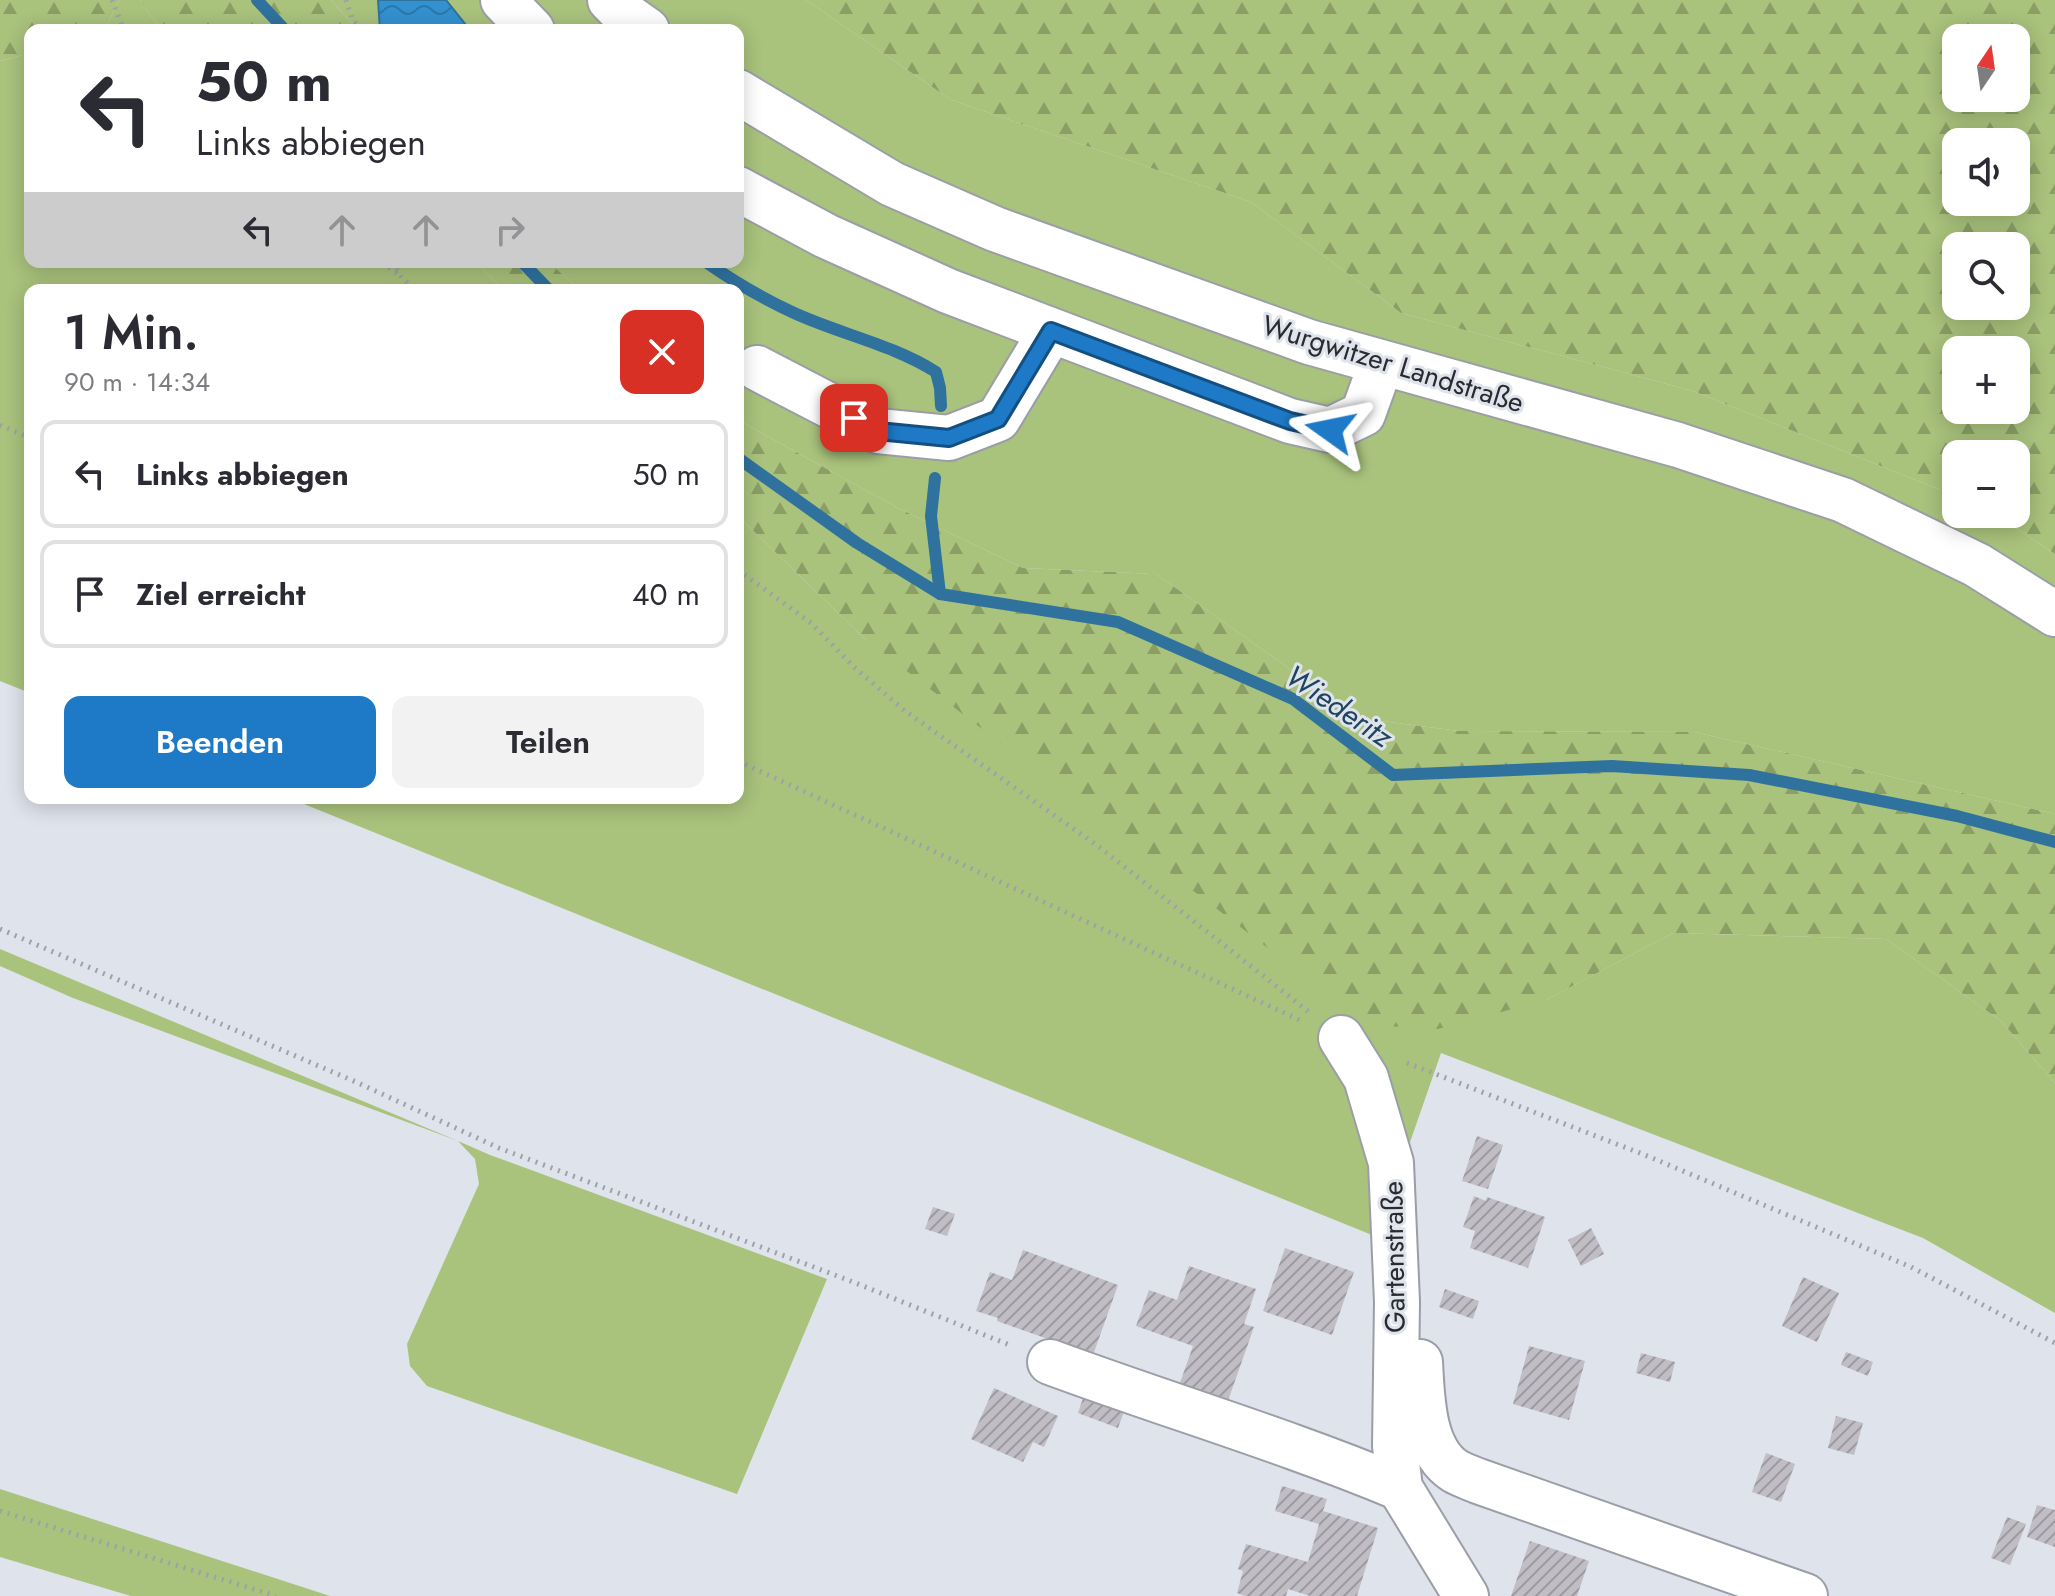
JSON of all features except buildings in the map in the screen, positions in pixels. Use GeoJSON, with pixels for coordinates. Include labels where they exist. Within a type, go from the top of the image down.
{"type":"FeatureCollection","features":[{"type":"Feature","properties":{"kind":"main road"},"geometry":{"type":"LineString","coordinates":[[503,0],[526,24]]}},
{"type":"Feature","properties":{"kind":"main road"},"geometry":{"type":"LineString","coordinates":[[610,0],[639,24]]}},
{"type":"Feature","properties":{"kind":"main road","name":"Wurgwitzer Landstraße"},"geometry":{"type":"LineString","coordinates":[[744,96],[892,184],[995,229],[1309,342],[1678,445],[1843,500],[1977,565],[2055,614]]}},
{"type":"Feature","properties":{"kind":"main road"},"geometry":{"type":"LineString","coordinates":[[744,192],[826,236],[948,291],[1290,421],[1330,430],[1363,414],[1381,364]]}},
{"type":"Feature","properties":{"kind":"main road"},"geometry":{"type":"LineString","coordinates":[[757,368],[878,431],[949,438],[998,419],[1051,331]]}},
{"type":"Feature","properties":{"kind":"main road","name":"Gartenstraße"},"geometry":{"type":"LineString","coordinates":[[1341,1038],[1366,1078],[1391,1163],[1396,1261],[1395,1446],[1400,1488],[1466,1596]]}},
{"type":"Feature","properties":{"kind":"main road"},"geometry":{"type":"LineString","coordinates":[[1415,1303],[1426,1418],[1436,1449],[1453,1470],[1805,1596]]}},
{"type":"Feature","properties":{"kind":"main road"},"geometry":{"type":"LineString","coordinates":[[1050,1362],[1283,1443],[1400,1488]]}},
{"type":"Feature","properties":{"kind":"path"},"geometry":{"type":"LineString","coordinates":[[112,0],[122,24]]}},
{"type":"Feature","properties":{"kind":"path"},"geometry":{"type":"LineString","coordinates":[[346,0],[356,24]]}},
{"type":"Feature","properties":{"kind":"path"},"geometry":{"type":"LineString","coordinates":[[390,268],[409,284]]}},
{"type":"Feature","properties":{"kind":"path"},"geometry":{"type":"LineString","coordinates":[[396,268],[402,278]]}},
{"type":"Feature","properties":{"kind":"path"},"geometry":{"type":"LineString","coordinates":[[0,425],[24,435]]}},
{"type":"Feature","properties":{"kind":"path"},"geometry":{"type":"LineString","coordinates":[[744,574],[811,623],[855,668],[905,711],[1098,846],[1289,995]]}},
{"type":"Feature","properties":{"kind":"path"},"geometry":{"type":"LineString","coordinates":[[744,764],[1271,1007]]}},
{"type":"Feature","properties":{"kind":"path"},"geometry":{"type":"LineString","coordinates":[[0,929],[356,1082],[499,1148],[848,1280],[1050,1362]]}},
{"type":"Feature","properties":{"kind":"path"},"geometry":{"type":"LineString","coordinates":[[1341,1038],[1645,1155],[1911,1267],[2055,1343]]}},
{"type":"Feature","properties":{"kind":"path"},"geometry":{"type":"LineString","coordinates":[[0,1511],[276,1596]]}},
{"type":"Feature","properties":{"kind":"green space"},"geometry":{"type":"Polygon","coordinates":[[[0,0],[119,0],[108,24],[24,24],[24,55],[0,61],[0,0]]]}},
{"type":"Feature","properties":{"kind":"green space"},"geometry":{"type":"Polygon","coordinates":[[[119,0],[140,0],[157,24],[108,24],[119,0]]]}},
{"type":"Feature","properties":{"kind":"green space"},"geometry":{"type":"Polygon","coordinates":[[[140,0],[331,0],[353,24],[157,24],[140,0]]]}},
{"type":"Feature","properties":{"kind":"green space"},"geometry":{"type":"Polygon","coordinates":[[[331,0],[806,0],[951,100],[1251,202],[1401,313],[1693,391],[1942,490],[1942,528],[2016,528],[2055,554],[2055,814],[1694,732],[1459,731],[1359,718],[1156,574],[1023,568],[900,509],[744,423],[744,284],[573,284],[556,268],[744,268],[744,24],[353,24],[331,0]]]}},
{"type":"Feature","properties":{"kind":"green space"},"geometry":{"type":"Polygon","coordinates":[[[806,0],[2055,0],[2055,554],[2016,528],[2030,528],[2030,440],[1942,440],[1942,490],[1693,391],[1401,313],[1251,202],[951,100],[806,0]]]}},
{"type":"Feature","properties":{"kind":"green space"},"geometry":{"type":"Polygon","coordinates":[[[24,55],[24,268],[481,268],[498,284],[24,284],[24,691],[0,681],[0,61],[24,55]]]}},
{"type":"Feature","properties":{"kind":"green space"},"geometry":{"type":"Polygon","coordinates":[[[481,268],[556,268],[573,284],[498,284],[481,268]]]}},
{"type":"Feature","properties":{"kind":"green space"},"geometry":{"type":"Polygon","coordinates":[[[744,423],[900,509],[1023,568],[1156,574],[1359,718],[1459,731],[1694,732],[2055,814],[2055,1083],[2001,1021],[1886,939],[1673,933],[1546,1000],[1438,1029],[1368,1025],[865,639],[744,522],[744,423]]]}},
{"type":"Feature","properties":{"kind":"green space"},"geometry":{"type":"Polygon","coordinates":[[[744,522],[865,639],[1546,1000],[1673,933],[1886,939],[2001,1021],[2055,1083],[2055,1313],[1923,1238],[1441,1053],[1377,1237],[304,804],[744,804],[744,522]]]}},
{"type":"Feature","properties":{"kind":"green space"},"geometry":{"type":"Polygon","coordinates":[[[0,949],[458,1141],[73,998],[0,966],[0,949]]]}},
{"type":"Feature","properties":{"kind":"green space"},"geometry":{"type":"Polygon","coordinates":[[[458,1141],[827,1279],[737,1494],[427,1386],[410,1366],[407,1344],[479,1184],[475,1159],[458,1141]]]}},
{"type":"Feature","properties":{"kind":"green space"},"geometry":{"type":"Polygon","coordinates":[[[0,1489],[330,1596],[131,1596],[0,1557],[0,1489]]]}},
{"type":"Feature","properties":{"kind":"water"},"geometry":{"type":"Polygon","coordinates":[[[378,0],[446,0],[465,24],[380,24],[378,0]]]}},
{"type":"Feature","properties":{"kind":"waterway","name":"Wiederitz"},"geometry":{"type":"LineString","coordinates":[[257,0],[279,24]]}},
{"type":"Feature","properties":{"kind":"waterway","name":"Wiederitz"},"geometry":{"type":"LineString","coordinates":[[528,268],[543,284]]}},
{"type":"Feature","properties":{"kind":"waterway"},"geometry":{"type":"LineString","coordinates":[[715,268],[740,284]]}},
{"type":"Feature","properties":{"kind":"waterway"},"geometry":{"type":"LineString","coordinates":[[744,286],[792,312],[902,354],[936,372],[941,406]]}},
{"type":"Feature","properties":{"kind":"waterway","name":"Wiederitz"},"geometry":{"type":"LineString","coordinates":[[744,462],[857,543],[940,594],[1118,622],[1293,699],[1393,775],[1612,766],[1749,775],[1957,816],[2055,842]]}},
{"type":"Feature","properties":{"kind":"waterway"},"geometry":{"type":"LineString","coordinates":[[935,478],[931,516],[940,594]]}},
{"type":"Feature","properties":{"kind":"route"},"geometry":{"type":"LineString","coordinates":[[854,418],[878,431],[949,438],[998,419],[1051,331],[1290,421],[1330,430]]}}]}
